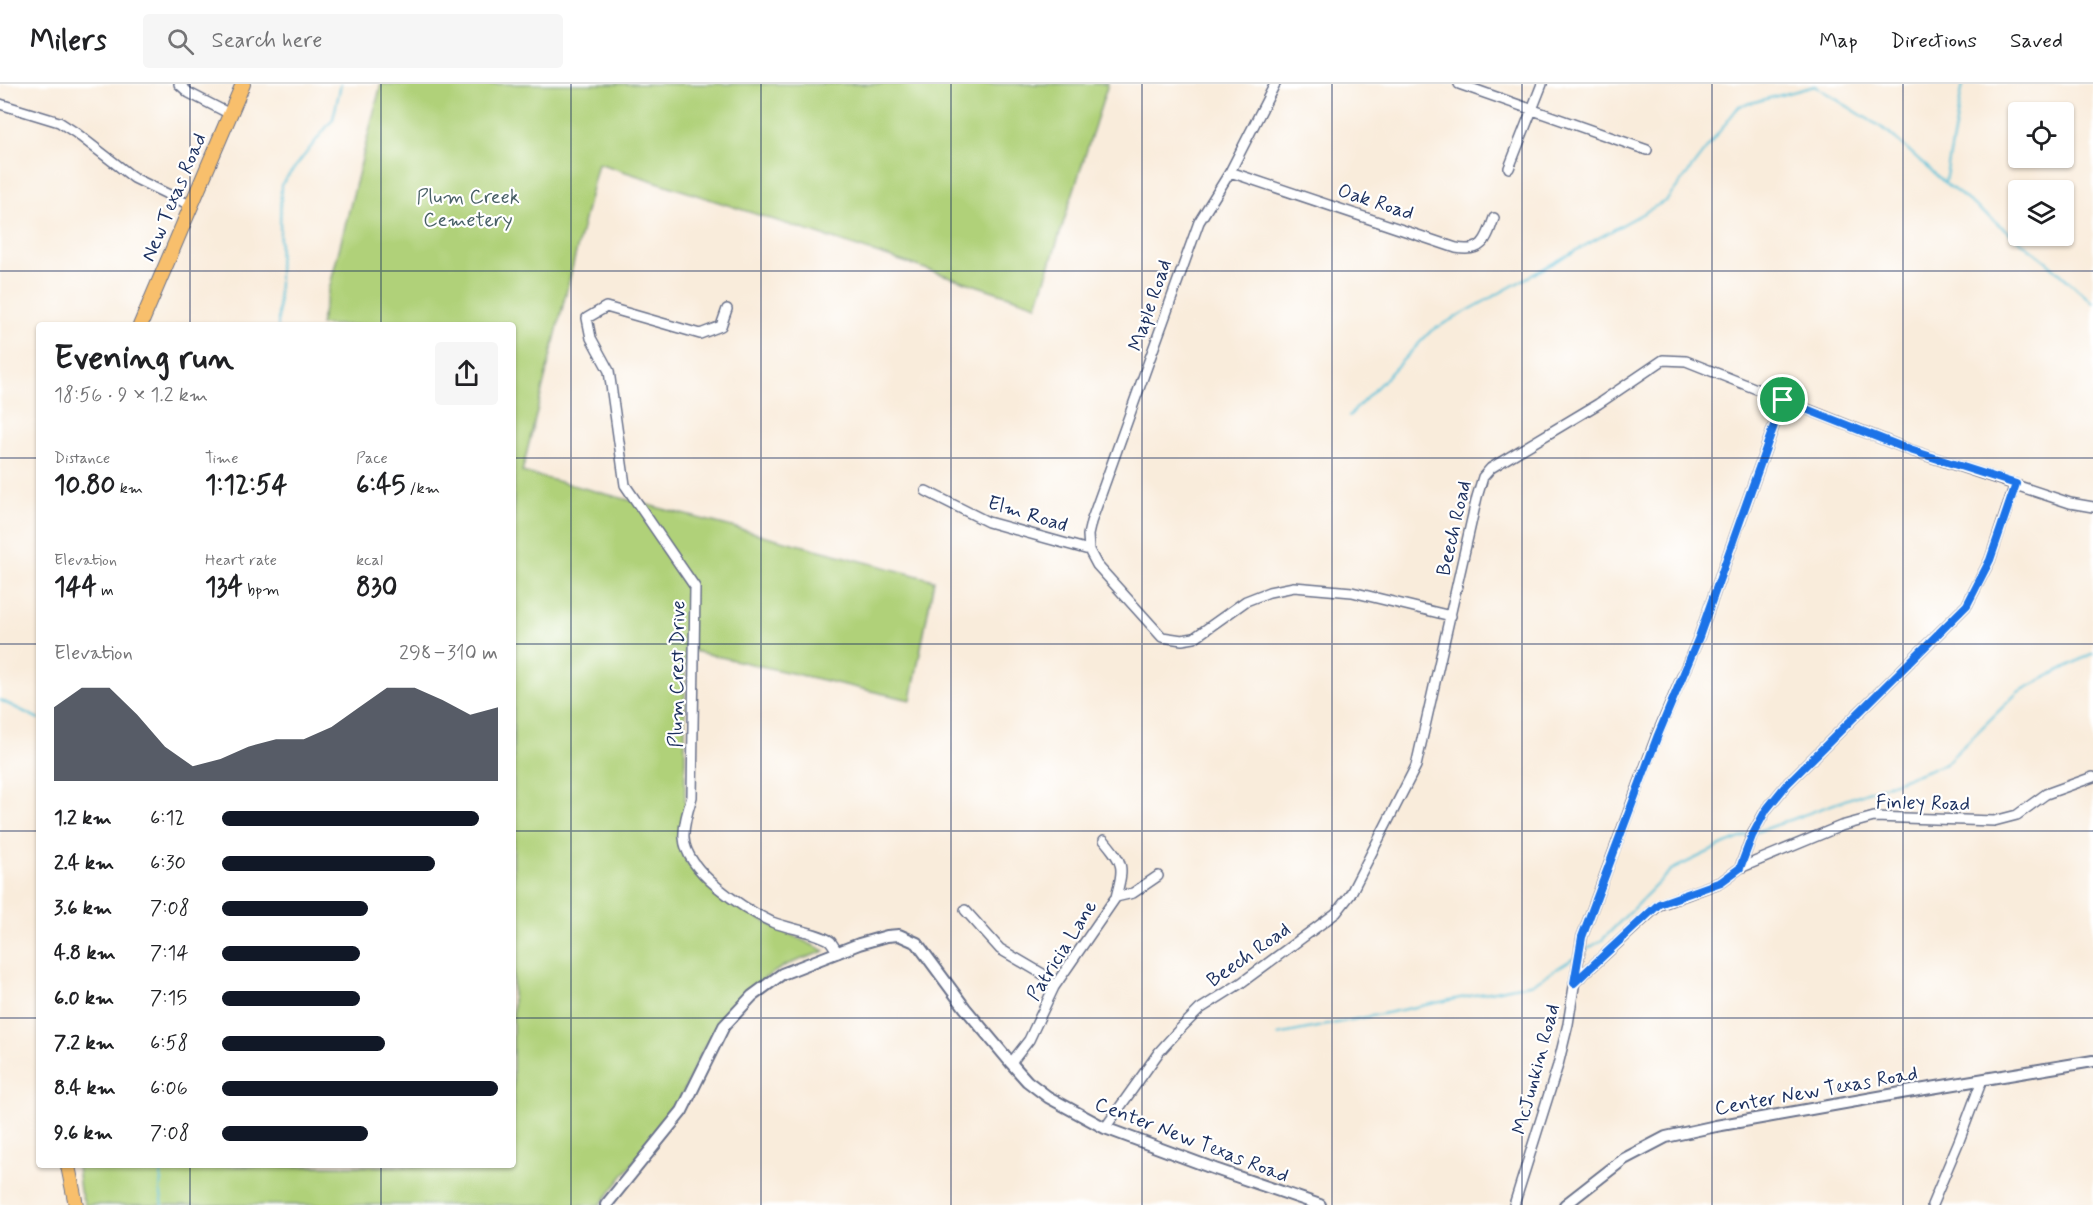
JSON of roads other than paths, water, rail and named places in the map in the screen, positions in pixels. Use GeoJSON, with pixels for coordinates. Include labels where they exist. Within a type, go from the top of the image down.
{"type":"FeatureCollection","features":[{"type":"Feature","properties":{"kind":"main road","name":"New Texas Road"},"geometry":{"type":"LineString","coordinates":[[142,322],[243,84]]}},
{"type":"Feature","properties":{"kind":"main road"},"geometry":{"type":"LineString","coordinates":[[69,1168],[76,1205]]}},
{"type":"Feature","properties":{"kind":"street"},"geometry":{"type":"LineString","coordinates":[[179,84],[189,93],[230,114]]}},
{"type":"Feature","properties":{"kind":"street","name":"Maple Road"},"geometry":{"type":"LineString","coordinates":[[1089,550],[1088,535],[1091,522],[1198,222],[1230,172],[1275,84]]}},
{"type":"Feature","properties":{"kind":"street"},"geometry":{"type":"LineString","coordinates":[[1459,84],[1647,150]]}},
{"type":"Feature","properties":{"kind":"street"},"geometry":{"type":"LineString","coordinates":[[1509,168],[1542,84]]}},
{"type":"Feature","properties":{"kind":"street"},"geometry":{"type":"LineString","coordinates":[[0,104],[59,122],[134,178],[190,205]]}},
{"type":"Feature","properties":{"kind":"street","name":"Oak Road"},"geometry":{"type":"LineString","coordinates":[[1230,172],[1456,248],[1469,250],[1477,248],[1486,239],[1494,218]]}},
{"type":"Feature","properties":{"kind":"street","name":"Plum Crest Drive"},"geometry":{"type":"LineString","coordinates":[[727,309],[721,326],[700,334],[606,307],[587,318],[591,338],[609,371],[625,485],[695,587],[692,797],[684,838],[688,854],[702,873],[733,898],[772,922],[829,940],[838,952]]}},
{"type":"Feature","properties":{"kind":"street","name":"Beech Road"},"geometry":{"type":"LineString","coordinates":[[1105,1128],[1159,1052],[1200,1009],[1275,958],[1342,908],[1383,834],[1416,766],[1477,497],[1483,477],[1491,468],[1598,404],[1663,360],[1686,361],[1910,450],[2070,503],[2093,507]]}},
{"type":"Feature","properties":{"kind":"street","name":"McJunkin Road"},"geometry":{"type":"LineString","coordinates":[[1514,1205],[1558,1065],[1568,1024],[1582,937],[1658,735],[1699,637],[1783,400]]}},
{"type":"Feature","properties":{"kind":"street"},"geometry":{"type":"LineString","coordinates":[[1740,868],[1752,836],[1766,810],[1787,784],[1967,605],[1990,560],[2016,484]]}},
{"type":"Feature","properties":{"kind":"street","name":"Elm Road"},"geometry":{"type":"LineString","coordinates":[[926,491],[988,522],[1089,550]]}},
{"type":"Feature","properties":{"kind":"street"},"geometry":{"type":"LineString","coordinates":[[1089,550],[1097,565],[1162,637],[1182,640],[1194,638],[1246,601],[1294,586],[1352,592],[1451,616]]}},
{"type":"Feature","properties":{"kind":"street","name":"Finley Road"},"geometry":{"type":"LineString","coordinates":[[1574,983],[1659,904],[1721,882],[1740,868],[1841,826],[1874,817],[1994,821],[2017,815],[2046,794],[2093,777]]}},
{"type":"Feature","properties":{"kind":"street"},"geometry":{"type":"LineString","coordinates":[[1104,840],[1118,857],[1122,868],[1116,897]]}},
{"type":"Feature","properties":{"kind":"street","name":"Patricia Lane"},"geometry":{"type":"LineString","coordinates":[[1011,1063],[1029,1040],[1054,987],[1116,897],[1133,893],[1158,876]]}},
{"type":"Feature","properties":{"kind":"street"},"geometry":{"type":"LineString","coordinates":[[965,910],[1000,949],[1046,976],[1054,987]]}},
{"type":"Feature","properties":{"kind":"street","name":"Center New Texas Road"},"geometry":{"type":"LineString","coordinates":[[606,1205],[682,1111],[724,1026],[752,996],[782,974],[838,952],[887,936],[899,935],[917,943],[965,1008],[1011,1063],[1027,1081],[1048,1097],[1105,1128],[1320,1205]]}},
{"type":"Feature","properties":{"kind":"street","name":"Center New Texas Road"},"geometry":{"type":"LineString","coordinates":[[1564,1205],[1624,1159],[1666,1137],[1716,1126],[2093,1061]]}},
{"type":"Feature","properties":{"kind":"street"},"geometry":{"type":"LineString","coordinates":[[1932,1205],[1982,1080]]}},
{"type":"Feature","properties":{"kind":"waterway"},"geometry":{"type":"LineString","coordinates":[[278,322],[281,185],[333,119],[341,84]]}},
{"type":"Feature","properties":{"kind":"waterway"},"geometry":{"type":"LineString","coordinates":[[1945,182],[1963,84]]}},
{"type":"Feature","properties":{"kind":"waterway"},"geometry":{"type":"LineString","coordinates":[[1349,416],[1431,331],[1667,200],[1739,106],[1815,86],[1887,131],[1945,183],[2046,261],[2093,303]]}},
{"type":"Feature","properties":{"kind":"waterway"},"geometry":{"type":"LineString","coordinates":[[1756,832],[1945,764],[2018,692],[2093,653]]}},
{"type":"Feature","properties":{"kind":"waterway"},"geometry":{"type":"LineString","coordinates":[[0,700],[36,718]]}},
{"type":"Feature","properties":{"kind":"waterway"},"geometry":{"type":"LineString","coordinates":[[1584,951],[1602,940],[1671,870],[1748,835]]}},
{"type":"Feature","properties":{"kind":"waterway"},"geometry":{"type":"LineString","coordinates":[[1278,1035],[1534,983],[1577,956]]}},
{"type":"Feature","properties":{"kind":"waterway"},"geometry":{"type":"LineString","coordinates":[[162,1168],[160,1190],[163,1205]]}},
{"type":"Feature","properties":{"kind":"park label","name":"Plum Creek Cemetery"},"geometry":{"type":"Point","coordinates":[468,208]}}]}
